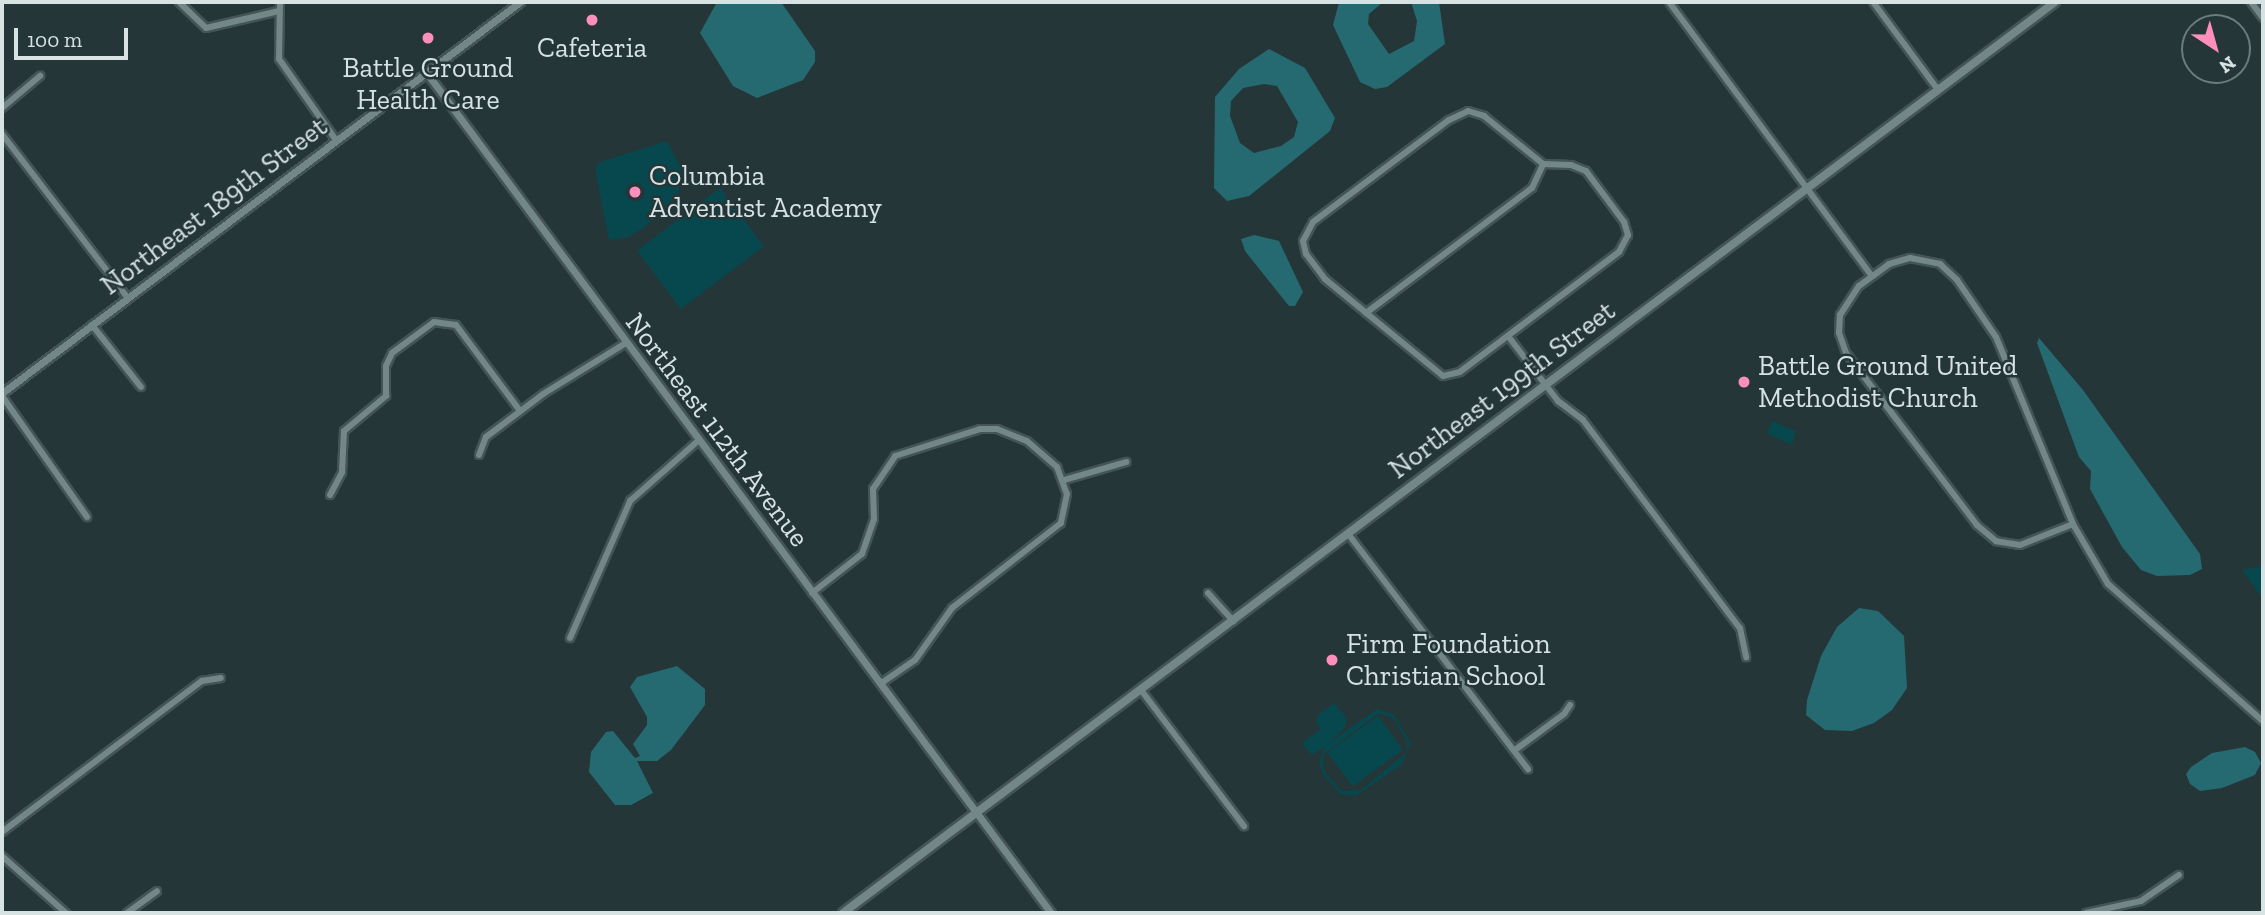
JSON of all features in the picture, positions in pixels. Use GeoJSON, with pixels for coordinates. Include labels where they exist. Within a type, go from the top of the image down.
{"type":"FeatureCollection","features":[{"type":"Feature","properties":{"kind":"main road","name":"Northeast 199th Street"},"geometry":{"type":"LineString","coordinates":[[843,913],[2055,2]]}},
{"type":"Feature","properties":{"kind":"street"},"geometry":{"type":"LineString","coordinates":[[179,2],[197,23],[206,28],[279,11]]}},
{"type":"Feature","properties":{"kind":"street"},"geometry":{"type":"LineString","coordinates":[[281,2],[279,59],[335,140]]}},
{"type":"Feature","properties":{"kind":"street","name":"Northeast 189th Street"},"geometry":{"type":"LineString","coordinates":[[2,395],[520,2]]}},
{"type":"Feature","properties":{"kind":"street"},"geometry":{"type":"LineString","coordinates":[[1669,2],[1872,276]]}},
{"type":"Feature","properties":{"kind":"street"},"geometry":{"type":"LineString","coordinates":[[1873,2],[1938,89]]}},
{"type":"Feature","properties":{"kind":"street"},"geometry":{"type":"LineString","coordinates":[[2251,2],[2263,18]]}},
{"type":"Feature","properties":{"kind":"street","name":"Northeast 112th Avenue"},"geometry":{"type":"LineString","coordinates":[[426,72],[1051,913]]}},
{"type":"Feature","properties":{"kind":"street"},"geometry":{"type":"LineString","coordinates":[[2,108],[40,76]]}},
{"type":"Feature","properties":{"kind":"street"},"geometry":{"type":"LineString","coordinates":[[1464,112],[1483,116],[1543,164],[1571,165],[1586,171],[1624,222],[1625,244],[1508,335],[1448,377],[1433,373],[1311,262],[1304,241],[1314,222],[1464,112]]}},
{"type":"Feature","properties":{"kind":"street"},"geometry":{"type":"LineString","coordinates":[[2,134],[128,298]]}},
{"type":"Feature","properties":{"kind":"street"},"geometry":{"type":"LineString","coordinates":[[1366,313],[1532,188],[1543,164]]}},
{"type":"Feature","properties":{"kind":"street"},"geometry":{"type":"LineString","coordinates":[[2073,524],[2020,545],[1997,541],[1977,525],[1841,344],[1839,323],[1845,305],[1872,276],[1889,264],[1919,258],[1940,264],[1968,293],[1999,345],[2073,524],[2108,584],[2263,721]]}},
{"type":"Feature","properties":{"kind":"street"},"geometry":{"type":"LineString","coordinates":[[330,495],[342,472],[344,431],[388,393],[390,356],[429,325],[446,321],[458,328],[520,411]]}},
{"type":"Feature","properties":{"kind":"street"},"geometry":{"type":"LineString","coordinates":[[93,325],[141,387]]}},
{"type":"Feature","properties":{"kind":"street"},"geometry":{"type":"LineString","coordinates":[[1508,335],[1546,385],[1583,420],[1740,628],[1746,657]]}},
{"type":"Feature","properties":{"kind":"street"},"geometry":{"type":"LineString","coordinates":[[479,455],[486,437],[520,411],[626,343]]}},
{"type":"Feature","properties":{"kind":"street"},"geometry":{"type":"LineString","coordinates":[[2,395],[87,517]]}},
{"type":"Feature","properties":{"kind":"street"},"geometry":{"type":"LineString","coordinates":[[812,593],[862,554],[874,519],[873,489],[885,464],[911,449],[980,429],[998,429],[1027,441],[1048,457],[1064,480],[1067,494],[1061,523],[952,608],[915,660],[880,684]]}},
{"type":"Feature","properties":{"kind":"street"},"geometry":{"type":"LineString","coordinates":[[570,638],[630,502],[699,440]]}},
{"type":"Feature","properties":{"kind":"street"},"geometry":{"type":"LineString","coordinates":[[1064,480],[1126,462]]}},
{"type":"Feature","properties":{"kind":"street"},"geometry":{"type":"LineString","coordinates":[[1349,534],[1528,769]]}},
{"type":"Feature","properties":{"kind":"street"},"geometry":{"type":"LineString","coordinates":[[1208,593],[1233,621]]}},
{"type":"Feature","properties":{"kind":"street"},"geometry":{"type":"LineString","coordinates":[[2,832],[202,681],[221,678]]}},
{"type":"Feature","properties":{"kind":"street"},"geometry":{"type":"LineString","coordinates":[[1141,690],[1244,826]]}},
{"type":"Feature","properties":{"kind":"street"},"geometry":{"type":"LineString","coordinates":[[1515,750],[1564,714],[1570,705]]}},
{"type":"Feature","properties":{"kind":"street"},"geometry":{"type":"LineString","coordinates":[[2,856],[66,913]]}},
{"type":"Feature","properties":{"kind":"street"},"geometry":{"type":"LineString","coordinates":[[2087,913],[2141,901],[2179,875]]}},
{"type":"Feature","properties":{"kind":"street"},"geometry":{"type":"LineString","coordinates":[[127,913],[157,891]]}},
{"type":"Feature","properties":{"kind":"shaded area"},"geometry":{"type":"Polygon","coordinates":[[[717,2],[781,2],[815,51],[815,62],[803,80],[757,98],[733,86],[700,33],[717,2]]]}},
{"type":"Feature","properties":{"kind":"shaded area"},"geometry":{"type":"Polygon","coordinates":[[[1339,2],[1383,2],[1369,14],[1368,24],[1389,54],[1414,41],[1417,21],[1411,2],[1439,2],[1445,44],[1387,87],[1375,89],[1360,82],[1333,25],[1339,2]]]}},
{"type":"Feature","properties":{"kind":"shaded area"},"geometry":{"type":"Polygon","coordinates":[[[1269,49],[1305,68],[1335,118],[1330,131],[1249,196],[1227,201],[1214,188],[1215,97],[1239,69],[1269,49]],[[1264,84],[1243,88],[1231,101],[1230,116],[1240,143],[1254,153],[1281,146],[1294,137],[1298,122],[1277,86],[1264,84]]]}},
{"type":"Feature","properties":{"kind":"shaded area"},"geometry":{"type":"Polygon","coordinates":[[[667,141],[682,171],[678,194],[646,226],[629,237],[609,240],[595,169],[600,162],[667,141]]]}},
{"type":"Feature","properties":{"kind":"shaded area"},"geometry":{"type":"Polygon","coordinates":[[[720,188],[764,246],[681,309],[637,251],[720,188]]]}},
{"type":"Feature","properties":{"kind":"shaded area"},"geometry":{"type":"Polygon","coordinates":[[[1254,235],[1279,241],[1303,292],[1295,306],[1289,306],[1245,251],[1241,239],[1254,235]]]}},
{"type":"Feature","properties":{"kind":"shaded area"},"geometry":{"type":"Polygon","coordinates":[[[2039,338],[2083,390],[2200,554],[2202,569],[2190,575],[2157,576],[2141,570],[2122,547],[2090,489],[2091,471],[2079,457],[2037,343],[2039,338]]]}},
{"type":"Feature","properties":{"kind":"shaded area"},"geometry":{"type":"Polygon","coordinates":[[[1772,421],[1796,431],[1792,445],[1767,433],[1772,421]]]}},
{"type":"Feature","properties":{"kind":"shaded area"},"geometry":{"type":"Polygon","coordinates":[[[2263,566],[2263,599],[2242,570],[2263,566]]]}},
{"type":"Feature","properties":{"kind":"shaded area"},"geometry":{"type":"Polygon","coordinates":[[[1859,608],[1878,611],[1904,636],[1907,688],[1892,710],[1874,723],[1852,731],[1825,730],[1806,715],[1807,700],[1821,656],[1837,627],[1859,608]]]}},
{"type":"Feature","properties":{"kind":"shaded area"},"geometry":{"type":"Polygon","coordinates":[[[677,666],[705,689],[705,705],[671,750],[657,761],[637,761],[653,793],[631,805],[615,805],[589,772],[591,752],[606,732],[613,731],[635,758],[640,756],[633,744],[647,725],[647,717],[630,687],[637,677],[677,666]]]}},
{"type":"Feature","properties":{"kind":"shaded area"},"geometry":{"type":"Polygon","coordinates":[[[1334,703],[1347,718],[1345,727],[1329,743],[1377,709],[1394,715],[1411,743],[1402,764],[1356,796],[1340,794],[1323,774],[1319,762],[1325,746],[1312,755],[1302,743],[1321,729],[1316,721],[1319,714],[1334,703]],[[1379,713],[1323,755],[1324,771],[1341,791],[1361,790],[1407,752],[1407,741],[1394,719],[1379,713]]]}},
{"type":"Feature","properties":{"kind":"shaded area"},"geometry":{"type":"Polygon","coordinates":[[[1378,716],[1403,750],[1353,786],[1328,752],[1378,716]]]}},
{"type":"Feature","properties":{"kind":"shaded area"},"geometry":{"type":"Polygon","coordinates":[[[2245,747],[2255,752],[2261,763],[2255,775],[2222,788],[2200,791],[2190,784],[2186,774],[2191,767],[2212,753],[2245,747]]]}},
{"type":"Feature","properties":{"kind":"place","name":"Cafeteria"},"geometry":{"type":"Point","coordinates":[592,20]}},
{"type":"Feature","properties":{"kind":"place","name":"Battle Ground Health Care"},"geometry":{"type":"Point","coordinates":[428,38]}},
{"type":"Feature","properties":{"kind":"place","name":"Columbia Adventist Academy"},"geometry":{"type":"Point","coordinates":[635,192]}},
{"type":"Feature","properties":{"kind":"place","name":"Battle Ground United Methodist Church"},"geometry":{"type":"Point","coordinates":[1744,382]}},
{"type":"Feature","properties":{"kind":"place","name":"Firm Foundation Christian School"},"geometry":{"type":"Point","coordinates":[1332,660]}}]}
